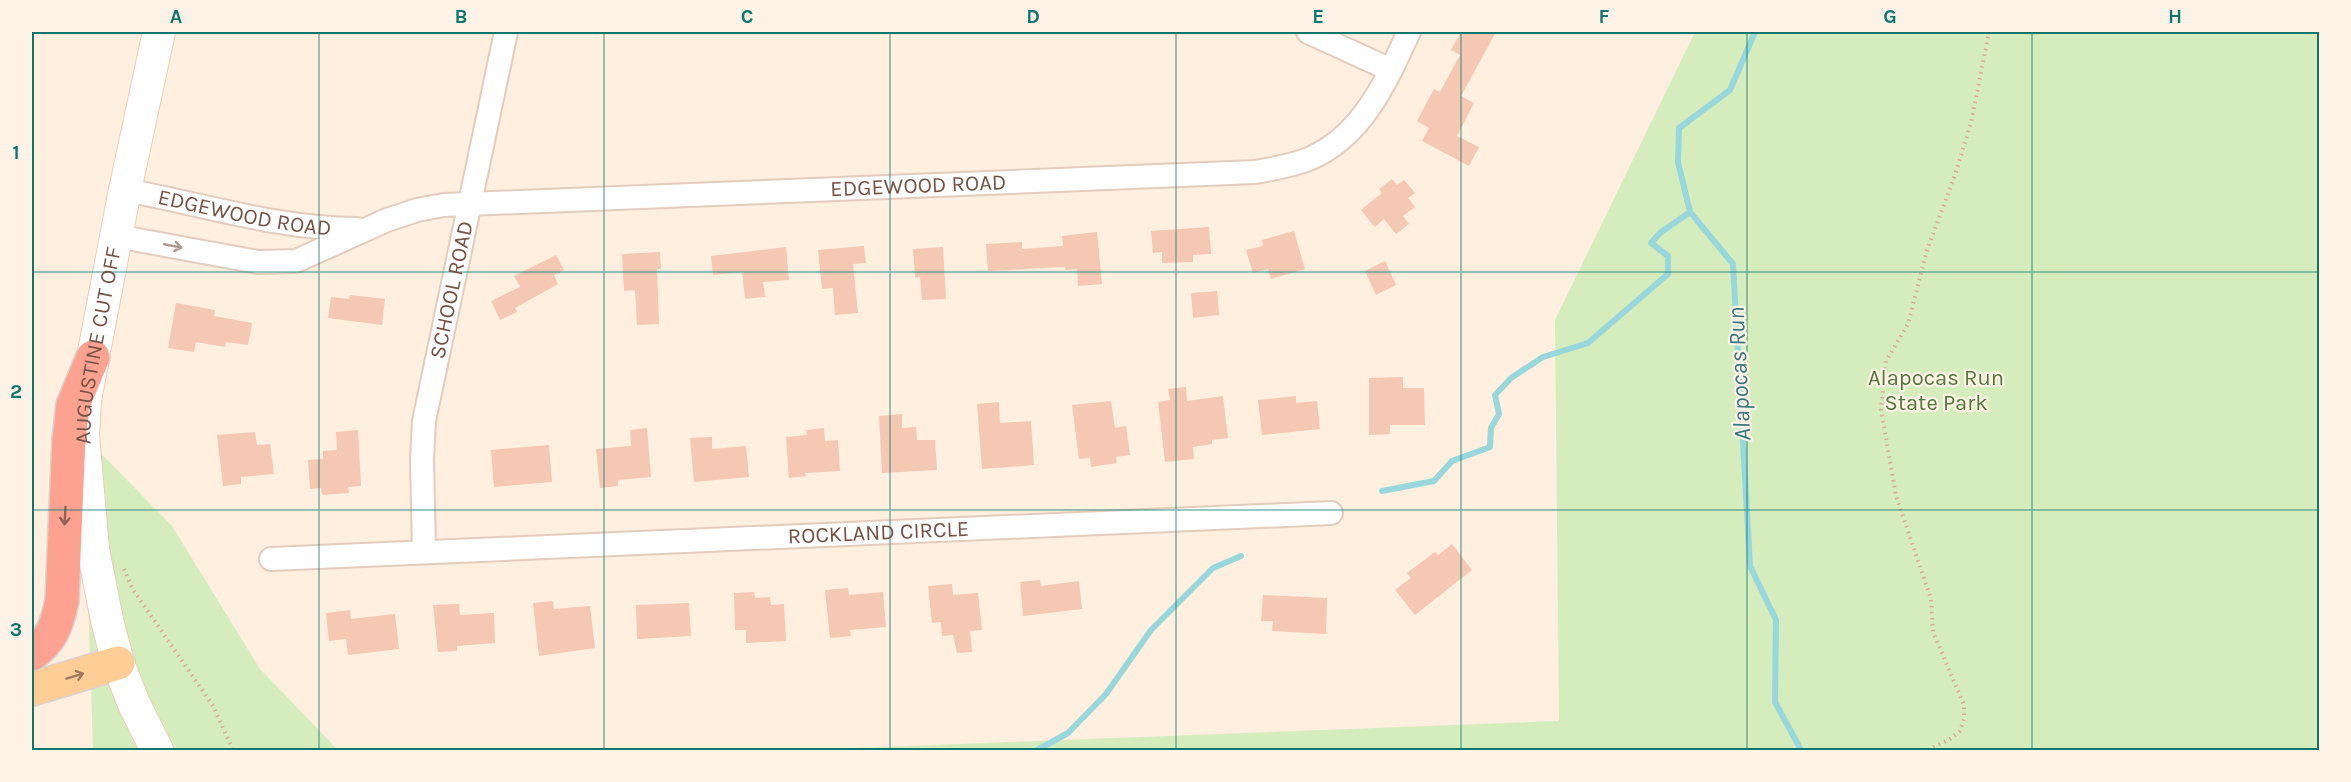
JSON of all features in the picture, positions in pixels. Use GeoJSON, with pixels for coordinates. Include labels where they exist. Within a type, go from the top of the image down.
{"type":"FeatureCollection","features":[{"type":"Feature","properties":{"kind":"highway"},"geometry":{"type":"LineString","coordinates":[[32,654],[48,640],[58,621],[62,601],[69,439],[73,405],[93,357]]}},
{"type":"Feature","properties":{"kind":"main road"},"geometry":{"type":"LineString","coordinates":[[32,689],[118,663]]}},
{"type":"Feature","properties":{"kind":"street","name":"AUGUSTINE CUT OFF"},"geometry":{"type":"LineString","coordinates":[[157,750],[134,704],[118,663],[107,620],[93,549],[83,435],[85,401],[93,357],[125,190],[159,32]]}},
{"type":"Feature","properties":{"kind":"street","name":"SCHOOL ROAD"},"geometry":{"type":"LineString","coordinates":[[424,551],[422,460],[424,421],[506,32]]}},
{"type":"Feature","properties":{"kind":"street"},"geometry":{"type":"LineString","coordinates":[[1308,32],[1391,70]]}},
{"type":"Feature","properties":{"kind":"street","name":"EDGEWOOD ROAD"},"geometry":{"type":"LineString","coordinates":[[116,236],[258,261],[296,261],[364,230],[417,210],[444,205],[1255,172],[1301,162],[1329,148],[1350,131],[1376,99],[1409,32]]}},
{"type":"Feature","properties":{"kind":"street","name":"EDGEWOOD ROAD"},"geometry":{"type":"LineString","coordinates":[[125,190],[282,224],[326,230],[364,230]]}},
{"type":"Feature","properties":{"kind":"street","name":"ROCKLAND CIRCLE"},"geometry":{"type":"LineString","coordinates":[[271,559],[1330,513]]}},
{"type":"Feature","properties":{"kind":"path"},"geometry":{"type":"LineString","coordinates":[[1928,750],[1960,731],[1964,719],[1964,705],[1933,632],[1931,599],[1896,496],[1881,409],[1886,361],[1908,324],[1927,250],[1954,178],[1971,123],[1989,32]]}},
{"type":"Feature","properties":{"kind":"path"},"geometry":{"type":"LineString","coordinates":[[121,562],[132,588],[213,706],[233,750]]}},
{"type":"Feature","properties":{"kind":"green space","name":"Alapocas Run State Park"},"geometry":{"type":"Polygon","coordinates":[[[1695,32],[2319,32],[2319,750],[799,750],[1559,721],[1555,320],[1695,32]]]}},
{"type":"Feature","properties":{"kind":"green space"},"geometry":{"type":"Polygon","coordinates":[[[83,435],[172,526],[260,669],[338,750],[93,750],[83,435]]]}},
{"type":"Feature","properties":{"kind":"building"},"geometry":{"type":"Polygon","coordinates":[[[1461,32],[1496,32],[1461,96],[1474,103],[1457,136],[1479,147],[1469,166],[1422,141],[1429,128],[1417,121],[1434,89],[1440,92],[1460,55],[1451,50],[1461,32]]]}},
{"type":"Feature","properties":{"kind":"building"},"geometry":{"type":"Polygon","coordinates":[[[1392,179],[1397,185],[1404,180],[1415,193],[1408,198],[1415,207],[1403,216],[1409,224],[1396,234],[1384,219],[1375,227],[1361,210],[1382,193],[1379,189],[1392,179]]]}},
{"type":"Feature","properties":{"kind":"building"},"geometry":{"type":"Polygon","coordinates":[[[1209,227],[1211,254],[1193,255],[1193,262],[1162,263],[1162,252],[1153,253],[1151,231],[1209,227]]]}},
{"type":"Feature","properties":{"kind":"building"},"geometry":{"type":"Polygon","coordinates":[[[1294,231],[1305,269],[1271,279],[1268,269],[1253,273],[1246,250],[1263,246],[1262,240],[1294,231]]]}},
{"type":"Feature","properties":{"kind":"building"},"geometry":{"type":"Polygon","coordinates":[[[1097,232],[1102,284],[1078,286],[1077,269],[1066,270],[1065,267],[988,271],[986,244],[1022,242],[1022,249],[1063,246],[1062,236],[1097,232]]]}},
{"type":"Feature","properties":{"kind":"building"},"geometry":{"type":"Polygon","coordinates":[[[864,246],[866,263],[853,264],[858,313],[835,315],[833,288],[822,289],[818,250],[864,246]]]}},
{"type":"Feature","properties":{"kind":"building"},"geometry":{"type":"Polygon","coordinates":[[[786,247],[789,280],[763,282],[765,297],[745,299],[742,272],[713,275],[711,256],[786,247]]]}},
{"type":"Feature","properties":{"kind":"building"},"geometry":{"type":"Polygon","coordinates":[[[943,247],[946,299],[922,300],[920,277],[915,278],[913,249],[943,247]]]}},
{"type":"Feature","properties":{"kind":"building"},"geometry":{"type":"Polygon","coordinates":[[[660,252],[661,269],[657,269],[659,324],[637,325],[635,290],[624,291],[622,254],[660,252]]]}},
{"type":"Feature","properties":{"kind":"building"},"geometry":{"type":"Polygon","coordinates":[[[556,255],[564,270],[554,275],[558,284],[515,308],[517,312],[500,320],[491,301],[520,287],[514,276],[556,255]]]}},
{"type":"Feature","properties":{"kind":"building"},"geometry":{"type":"Polygon","coordinates":[[[1385,261],[1396,285],[1376,295],[1365,271],[1385,261]]]}},
{"type":"Feature","properties":{"kind":"building"},"geometry":{"type":"Polygon","coordinates":[[[1217,291],[1219,315],[1193,318],[1191,293],[1217,291]]]}},
{"type":"Feature","properties":{"kind":"building"},"geometry":{"type":"Polygon","coordinates":[[[350,295],[385,299],[382,325],[328,318],[331,297],[349,299],[350,295]]]}},
{"type":"Feature","properties":{"kind":"building"},"geometry":{"type":"Polygon","coordinates":[[[176,303],[215,310],[214,316],[252,323],[248,345],[226,342],[225,347],[196,342],[194,352],[168,348],[176,303]]]}},
{"type":"Feature","properties":{"kind":"building"},"geometry":{"type":"Polygon","coordinates":[[[1403,377],[1403,388],[1424,388],[1425,425],[1390,425],[1390,434],[1369,435],[1369,378],[1403,377]]]}},
{"type":"Feature","properties":{"kind":"building"},"geometry":{"type":"Polygon","coordinates":[[[1186,387],[1187,401],[1223,396],[1228,438],[1212,440],[1212,444],[1193,447],[1194,459],[1165,462],[1158,402],[1170,400],[1168,389],[1186,387]]]}},
{"type":"Feature","properties":{"kind":"building"},"geometry":{"type":"Polygon","coordinates":[[[1296,396],[1296,403],[1317,401],[1320,429],[1262,435],[1258,400],[1296,396]]]}},
{"type":"Feature","properties":{"kind":"building"},"geometry":{"type":"Polygon","coordinates":[[[1111,401],[1115,428],[1126,426],[1130,455],[1116,457],[1117,463],[1091,467],[1090,458],[1079,459],[1072,405],[1111,401]]]}},
{"type":"Feature","properties":{"kind":"building"},"geometry":{"type":"Polygon","coordinates":[[[999,402],[1000,423],[1031,421],[1034,465],[982,469],[977,404],[999,402]]]}},
{"type":"Feature","properties":{"kind":"building"},"geometry":{"type":"Polygon","coordinates":[[[902,414],[902,428],[916,427],[917,440],[935,440],[937,470],[882,473],[879,416],[902,414]]]}},
{"type":"Feature","properties":{"kind":"building"},"geometry":{"type":"Polygon","coordinates":[[[647,428],[651,477],[618,480],[618,486],[600,488],[596,449],[631,446],[630,430],[647,428]]]}},
{"type":"Feature","properties":{"kind":"building"},"geometry":{"type":"Polygon","coordinates":[[[824,428],[825,441],[838,440],[840,471],[805,473],[806,476],[789,478],[786,437],[807,435],[806,430],[824,428]]]}},
{"type":"Feature","properties":{"kind":"building"},"geometry":{"type":"Polygon","coordinates":[[[358,430],[361,486],[348,487],[349,493],[322,495],[321,488],[310,489],[308,460],[323,459],[323,451],[337,450],[336,432],[358,430]]]}},
{"type":"Feature","properties":{"kind":"building"},"geometry":{"type":"Polygon","coordinates":[[[255,432],[257,445],[270,444],[274,474],[241,477],[241,484],[223,486],[217,435],[255,432]]]}},
{"type":"Feature","properties":{"kind":"building"},"geometry":{"type":"Polygon","coordinates":[[[712,437],[712,449],[746,446],[749,477],[694,482],[690,438],[712,437]]]}},
{"type":"Feature","properties":{"kind":"building"},"geometry":{"type":"Polygon","coordinates":[[[549,445],[552,482],[494,487],[491,450],[549,445]]]}},
{"type":"Feature","properties":{"kind":"building"},"geometry":{"type":"Polygon","coordinates":[[[1452,544],[1472,570],[1415,615],[1395,590],[1411,578],[1407,573],[1435,552],[1438,555],[1452,544]]]}},
{"type":"Feature","properties":{"kind":"building"},"geometry":{"type":"Polygon","coordinates":[[[1040,580],[1041,586],[1079,581],[1082,609],[1023,616],[1020,582],[1040,580]]]}},
{"type":"Feature","properties":{"kind":"building"},"geometry":{"type":"Polygon","coordinates":[[[952,584],[953,595],[978,593],[982,630],[970,631],[972,652],[957,653],[953,635],[942,636],[941,622],[932,623],[928,586],[952,584]]]}},
{"type":"Feature","properties":{"kind":"building"},"geometry":{"type":"Polygon","coordinates":[[[848,588],[849,595],[883,592],[886,627],[850,630],[851,636],[830,638],[825,590],[848,588]]]}},
{"type":"Feature","properties":{"kind":"building"},"geometry":{"type":"Polygon","coordinates":[[[754,592],[755,598],[770,597],[771,605],[784,604],[786,641],[746,643],[746,630],[735,630],[734,593],[754,592]]]}},
{"type":"Feature","properties":{"kind":"building"},"geometry":{"type":"Polygon","coordinates":[[[1263,595],[1327,598],[1326,634],[1272,631],[1273,621],[1261,621],[1263,595]]]}},
{"type":"Feature","properties":{"kind":"building"},"geometry":{"type":"Polygon","coordinates":[[[553,601],[554,609],[590,606],[595,648],[539,656],[533,603],[553,601]]]}},
{"type":"Feature","properties":{"kind":"building"},"geometry":{"type":"Polygon","coordinates":[[[689,603],[691,636],[637,639],[636,605],[689,603]]]}},
{"type":"Feature","properties":{"kind":"building"},"geometry":{"type":"Polygon","coordinates":[[[459,604],[460,615],[494,613],[495,643],[457,646],[457,651],[438,652],[433,605],[459,604]]]}},
{"type":"Feature","properties":{"kind":"building"},"geometry":{"type":"Polygon","coordinates":[[[350,610],[351,619],[395,614],[399,649],[348,655],[346,639],[329,641],[326,613],[350,610]]]}},
{"type":"Feature","properties":{"kind":"waterway","name":"Alapocas Run"},"geometry":{"type":"LineString","coordinates":[[1755,32],[1730,90],[1679,128],[1678,162],[1690,212],[1733,264],[1750,566],[1776,620],[1775,702],[1801,750]]}},
{"type":"Feature","properties":{"kind":"waterway"},"geometry":{"type":"LineString","coordinates":[[1382,491],[1434,481],[1452,461],[1490,447],[1491,428],[1499,414],[1495,395],[1511,378],[1543,357],[1588,343],[1668,274],[1668,256],[1651,243],[1660,233],[1690,212]]}},
{"type":"Feature","properties":{"kind":"waterway"},"geometry":{"type":"LineString","coordinates":[[1037,750],[1068,733],[1106,694],[1151,630],[1213,568],[1241,556]]}}]}
